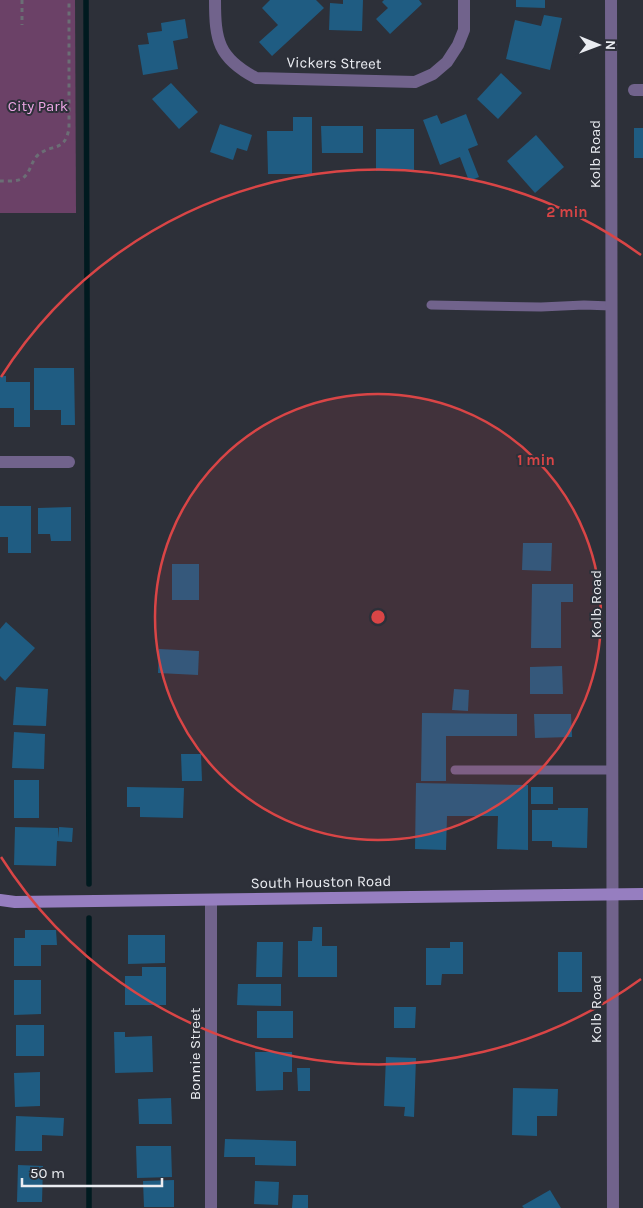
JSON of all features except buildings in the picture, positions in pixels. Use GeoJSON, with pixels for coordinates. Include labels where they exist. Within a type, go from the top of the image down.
{"type":"FeatureCollection","features":[{"type":"Feature","properties":{"kind":"street","name":"Vickers Street"},"geometry":{"type":"LineString","coordinates":[[215,0],[216,34],[224,52],[233,64],[256,78],[415,82],[434,74],[447,62],[458,45],[464,30],[464,0]]}},
{"type":"Feature","properties":{"kind":"street","name":"Kolb Road"},"geometry":{"type":"LineString","coordinates":[[611,0],[613,1208]]}},
{"type":"Feature","properties":{"kind":"street"},"geometry":{"type":"LineString","coordinates":[[0,462],[69,462]]}},
{"type":"Feature","properties":{"kind":"street","name":"South Houston Road"},"geometry":{"type":"LineString","coordinates":[[0,900],[15,902],[643,894]]}},
{"type":"Feature","properties":{"kind":"street","name":"Bonnie Street"},"geometry":{"type":"LineString","coordinates":[[211,900],[211,1208]]}},
{"type":"Feature","properties":{"kind":"lane"},"geometry":{"type":"LineString","coordinates":[[431,305],[612,306]]}},
{"type":"Feature","properties":{"kind":"lane"},"geometry":{"type":"LineString","coordinates":[[455,770],[612,770]]}},
{"type":"Feature","properties":{"kind":"path"},"geometry":{"type":"LineString","coordinates":[[22,0],[22,25]]}},
{"type":"Feature","properties":{"kind":"path"},"geometry":{"type":"LineString","coordinates":[[0,181],[21,179],[39,154],[60,146],[68,136],[69,0]]}},
{"type":"Feature","properties":{"kind":"green space","name":"City Park"},"geometry":{"type":"Polygon","coordinates":[[[0,0],[75,0],[76,213],[0,213],[0,0]]]}},
{"type":"Feature","properties":{"kind":"waterway"},"geometry":{"type":"LineString","coordinates":[[86,0],[89,884]]}},
{"type":"Feature","properties":{"kind":"waterway"},"geometry":{"type":"LineString","coordinates":[[89,918],[89,1208]]}}]}
